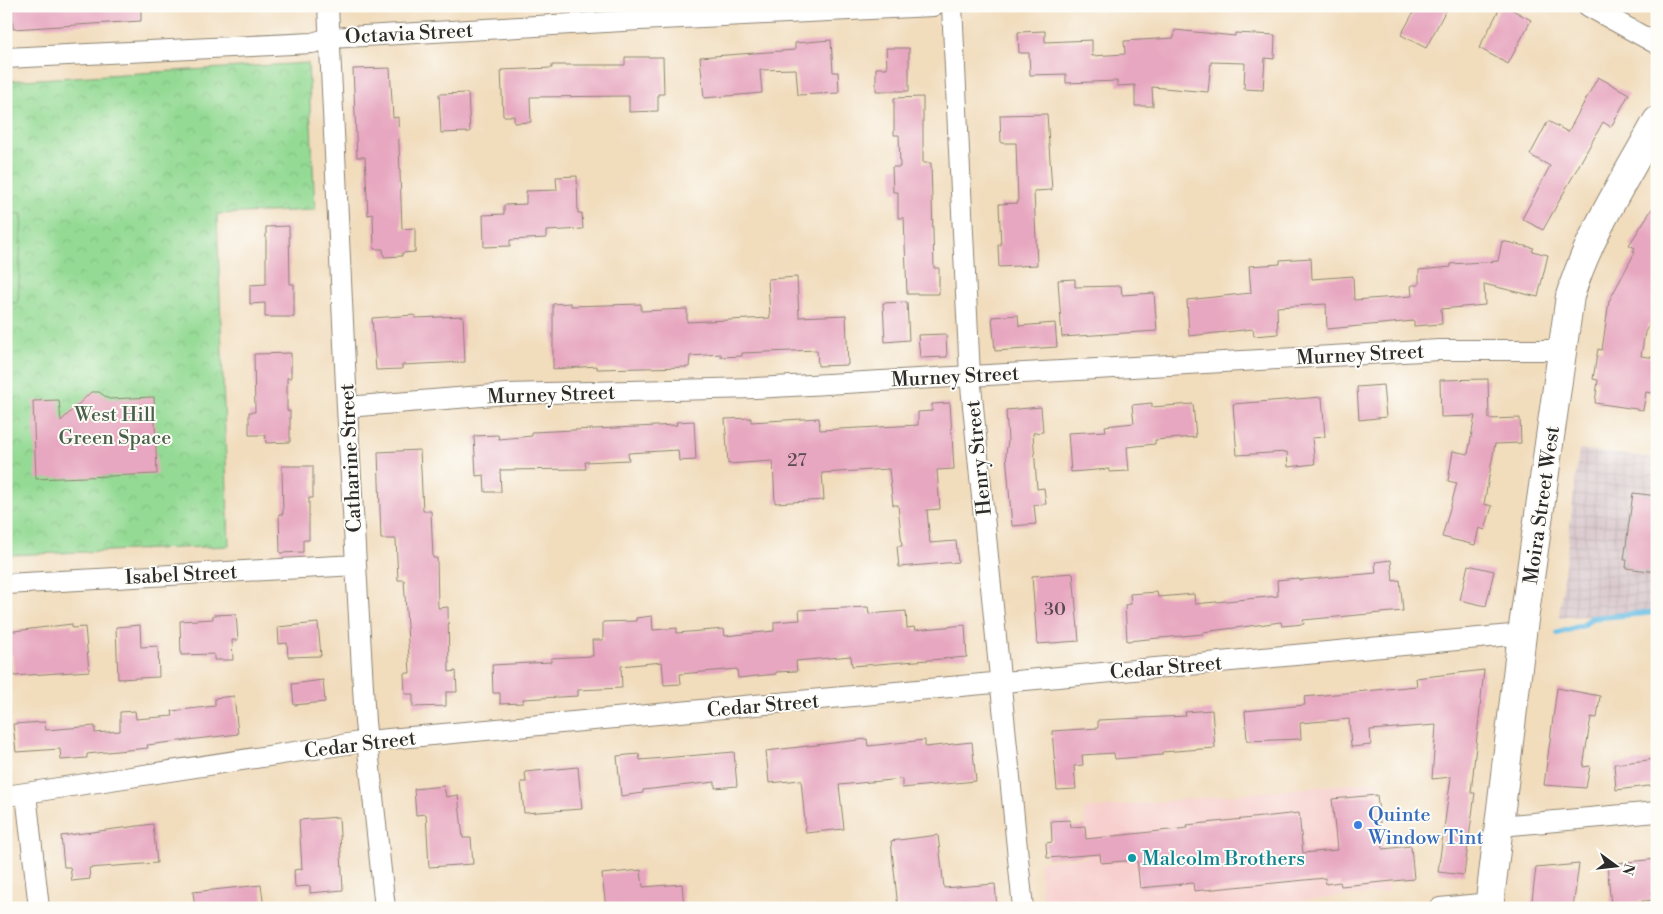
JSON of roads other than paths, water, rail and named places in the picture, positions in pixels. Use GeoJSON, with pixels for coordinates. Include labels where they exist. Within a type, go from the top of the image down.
{"type":"FeatureCollection","features":[{"type":"Feature","properties":{"kind":"main road","name":"Moira Street West"},"geometry":{"type":"LineString","coordinates":[[1489,906],[1522,634],[1570,296],[1578,270],[1594,235],[1657,121]]}},
{"type":"Feature","properties":{"kind":"street","name":"Catharine Street"},"geometry":{"type":"LineString","coordinates":[[328,6],[347,407],[367,741],[385,908]]}},
{"type":"Feature","properties":{"kind":"street","name":"Octavia Street"},"geometry":{"type":"LineString","coordinates":[[6,58],[312,43],[330,38],[644,13],[933,6]]}},
{"type":"Feature","properties":{"kind":"street","name":"Henry Street"},"geometry":{"type":"LineString","coordinates":[[952,6],[970,376],[1024,908]]}},
{"type":"Feature","properties":{"kind":"street"},"geometry":{"type":"LineString","coordinates":[[1588,6],[1657,44]]}},
{"type":"Feature","properties":{"kind":"street","name":"Murney Street"},"geometry":{"type":"LineString","coordinates":[[347,407],[506,394],[754,388],[1439,350],[1563,350]]}},
{"type":"Feature","properties":{"kind":"street","name":"Isabel Street"},"geometry":{"type":"LineString","coordinates":[[6,584],[356,564]]}},
{"type":"Feature","properties":{"kind":"street","name":"Cedar Street"},"geometry":{"type":"LineString","coordinates":[[6,796],[367,741],[1522,634]]}},
{"type":"Feature","properties":{"kind":"street"},"geometry":{"type":"LineString","coordinates":[[26,794],[39,908]]}},
{"type":"Feature","properties":{"kind":"street"},"geometry":{"type":"LineString","coordinates":[[1500,826],[1657,812]]}},
{"type":"Feature","properties":{"kind":"street"},"geometry":{"type":"LineString","coordinates":[[1440,908],[1489,906]]}},
{"type":"Feature","properties":{"kind":"waterway"},"geometry":{"type":"LineString","coordinates":[[1558,633],[1584,625],[1591,618],[1657,612]]}},
{"type":"Feature","properties":{"kind":"place","name":"Quinte Window Tint"},"geometry":{"type":"Point","coordinates":[1358,825]}},
{"type":"Feature","properties":{"kind":"place","name":"Malcolm Brothers"},"geometry":{"type":"Point","coordinates":[1132,858]}},
{"type":"Feature","properties":{"kind":"park label","name":"West Hill Green Space"},"geometry":{"type":"Point","coordinates":[115,426]}}]}
